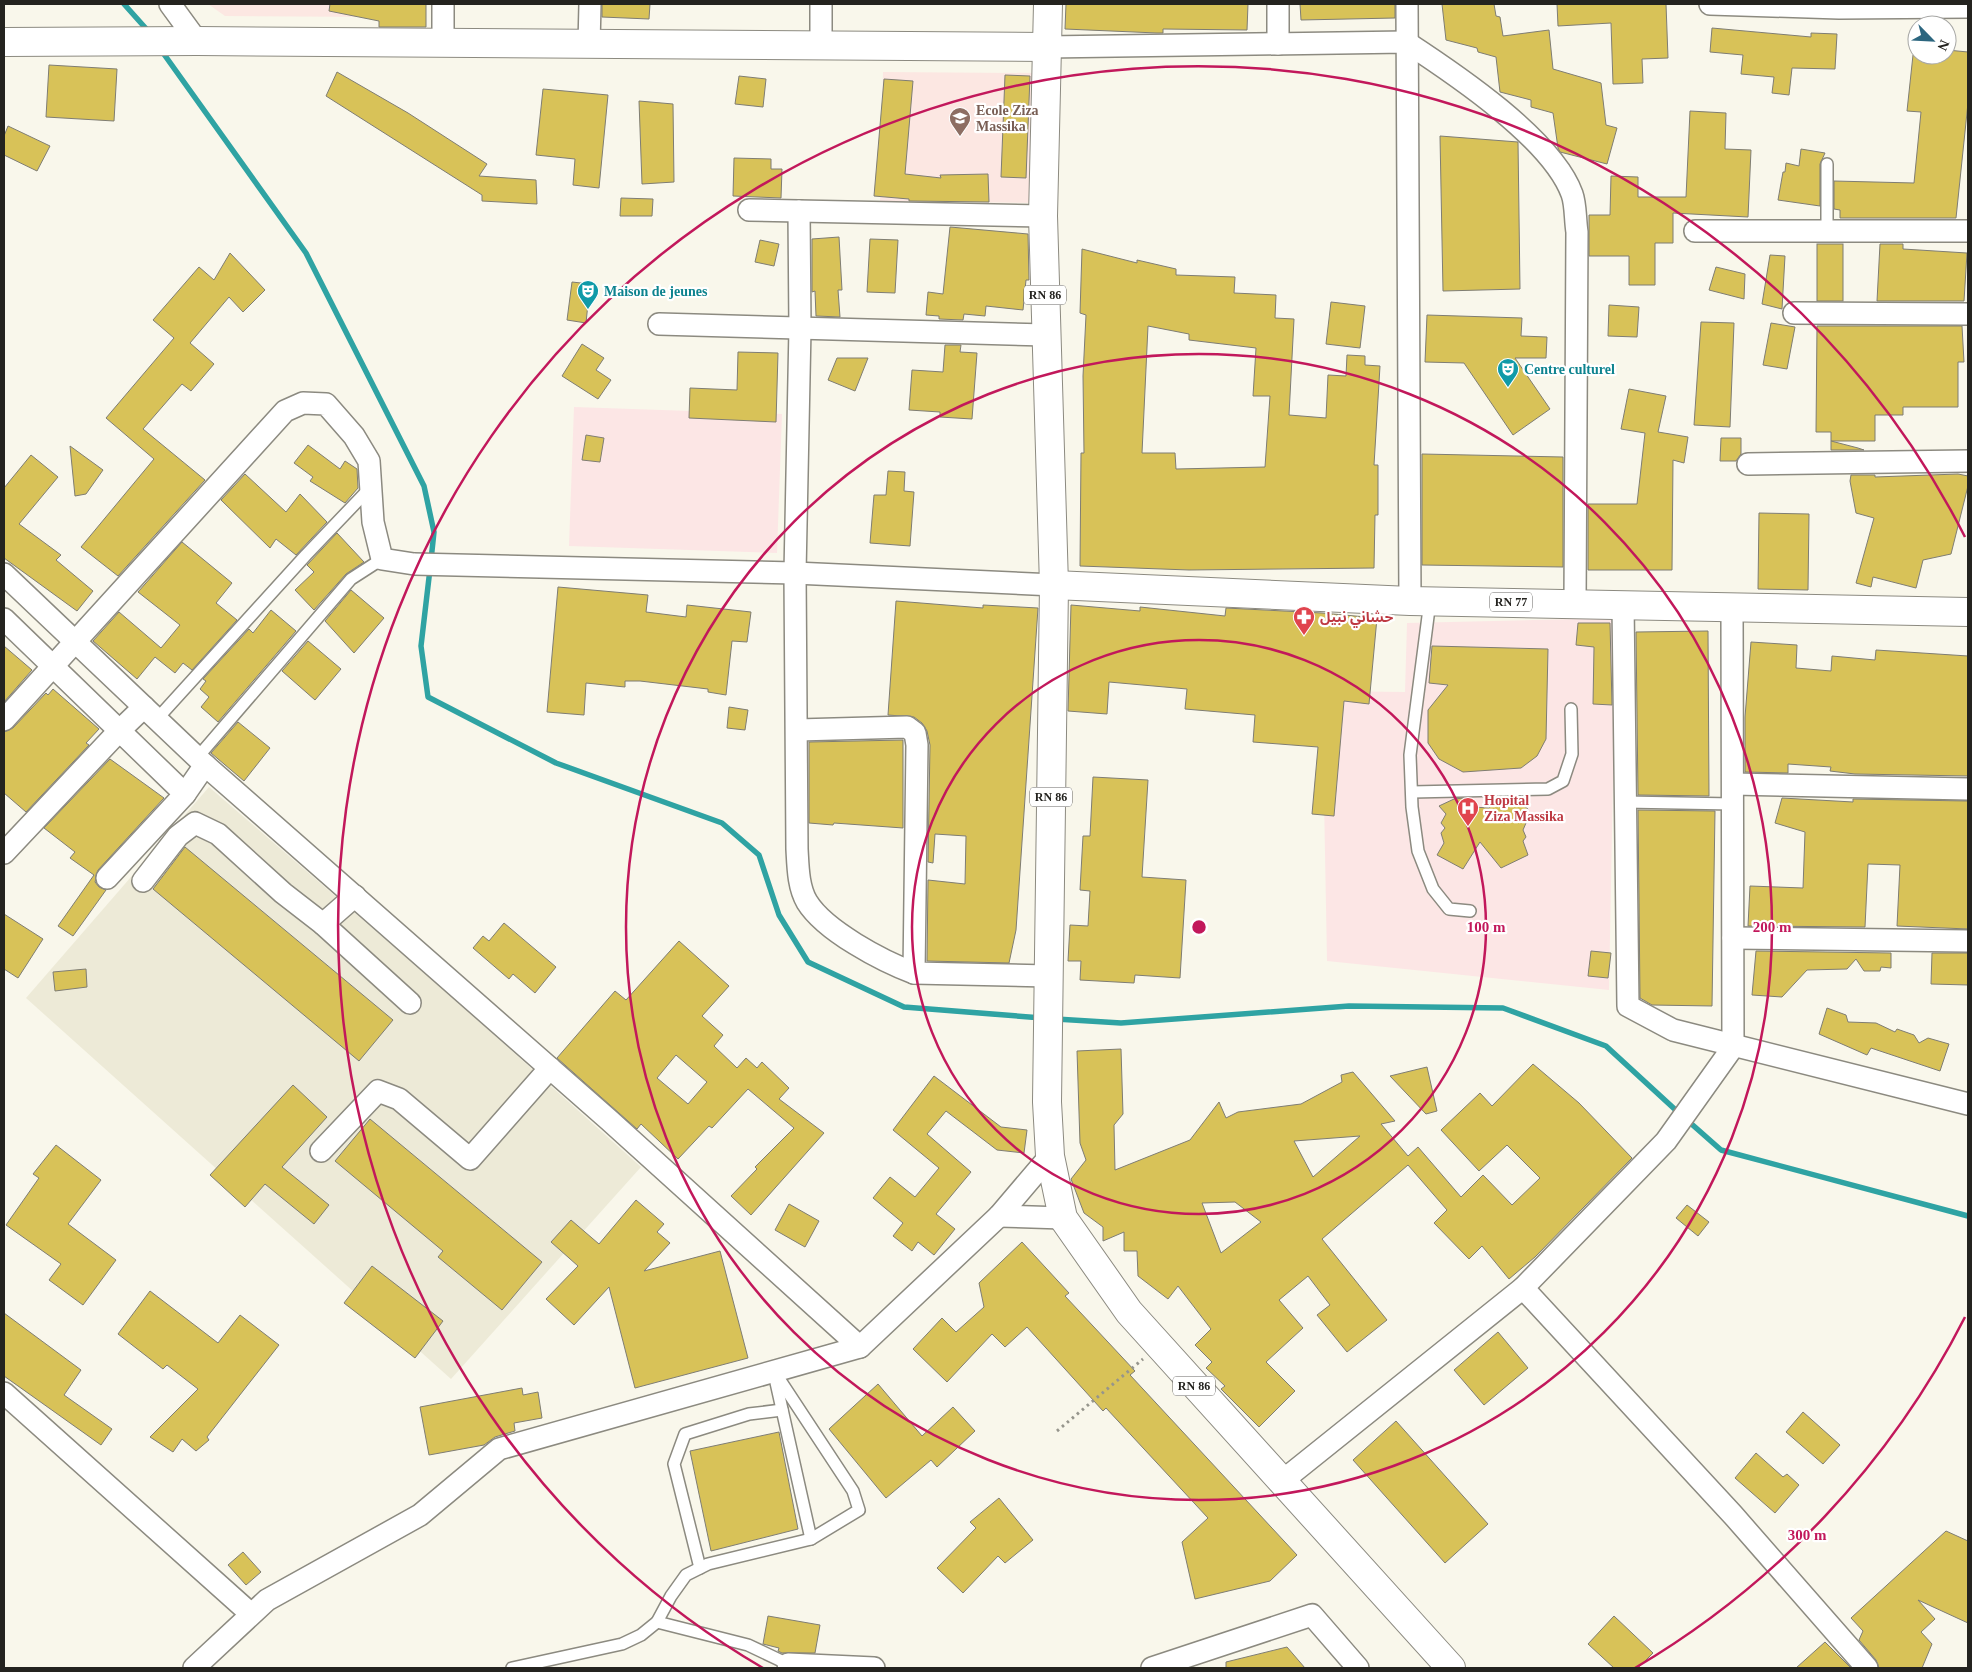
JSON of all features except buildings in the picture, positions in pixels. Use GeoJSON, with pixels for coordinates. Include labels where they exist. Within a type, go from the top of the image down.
{"type":"FeatureCollection","features":[{"type":"Feature","properties":{"kind":"main road","name":"RN 86"},"geometry":{"type":"LineString","coordinates":[[1048,4],[1044,216],[1054,585],[1047,1050],[1050,1156],[1064,1218],[1129,1312],[1159,1347],[1451,1668]]}},
{"type":"Feature","properties":{"kind":"main road"},"geometry":{"type":"LineString","coordinates":[[4,42],[197,40],[1047,48]]}},
{"type":"Feature","properties":{"kind":"main road","name":"RN 77"},"geometry":{"type":"LineString","coordinates":[[1054,585],[1420,601],[1968,612]]}},
{"type":"Feature","properties":{"kind":"street"},"geometry":{"type":"LineString","coordinates":[[170,4],[197,40]]}},
{"type":"Feature","properties":{"kind":"street"},"geometry":{"type":"LineString","coordinates":[[443,42],[444,4]]}},
{"type":"Feature","properties":{"kind":"street"},"geometry":{"type":"LineString","coordinates":[[589,44],[590,4]]}},
{"type":"Feature","properties":{"kind":"street"},"geometry":{"type":"LineString","coordinates":[[821,4],[821,46]]}},
{"type":"Feature","properties":{"kind":"street"},"geometry":{"type":"LineString","coordinates":[[1278,4],[1278,44]]}},
{"type":"Feature","properties":{"kind":"street"},"geometry":{"type":"LineString","coordinates":[[1407,4],[1406,42],[1420,601]]}},
{"type":"Feature","properties":{"kind":"street"},"geometry":{"type":"LineString","coordinates":[[1710,4],[1968,7]]}},
{"type":"Feature","properties":{"kind":"street"},"geometry":{"type":"LineString","coordinates":[[1047,48],[1406,42],[1441,63],[1532,137],[1560,171],[1572,194],[1577,232],[1575,603]]}},
{"type":"Feature","properties":{"kind":"street"},"geometry":{"type":"LineString","coordinates":[[749,210],[1044,216]]}},
{"type":"Feature","properties":{"kind":"street"},"geometry":{"type":"LineString","coordinates":[[799,211],[800,328],[795,574],[798,730],[797,849],[800,879],[806,900],[822,921],[887,963],[914,973],[1048,976]]}},
{"type":"Feature","properties":{"kind":"street"},"geometry":{"type":"LineString","coordinates":[[1695,231],[1968,231]]}},
{"type":"Feature","properties":{"kind":"street"},"geometry":{"type":"LineString","coordinates":[[1794,313],[1968,314]]}},
{"type":"Feature","properties":{"kind":"street"},"geometry":{"type":"LineString","coordinates":[[659,324],[1046,335]]}},
{"type":"Feature","properties":{"kind":"street"},"geometry":{"type":"LineString","coordinates":[[4,720],[285,411],[303,403],[326,404],[354,436],[369,461],[373,522],[382,559],[414,564],[795,574],[1054,585]]}},
{"type":"Feature","properties":{"kind":"street"},"geometry":{"type":"LineString","coordinates":[[1748,464],[1968,461]]}},
{"type":"Feature","properties":{"kind":"street"},"geometry":{"type":"LineString","coordinates":[[4,574],[201,761],[550,1068],[860,1347]]}},
{"type":"Feature","properties":{"kind":"street"},"geometry":{"type":"LineString","coordinates":[[1623,604],[1628,1006],[1673,1030],[1733,1047],[1968,1104]]}},
{"type":"Feature","properties":{"kind":"street"},"geometry":{"type":"LineString","coordinates":[[1281,1482],[1523,1288],[1666,1141],[1733,1047],[1732,607]]}},
{"type":"Feature","properties":{"kind":"street"},"geometry":{"type":"LineString","coordinates":[[4,619],[185,794]]}},
{"type":"Feature","properties":{"kind":"street"},"geometry":{"type":"LineString","coordinates":[[4,854],[119,731],[150,713]]}},
{"type":"Feature","properties":{"kind":"street"},"geometry":{"type":"LineString","coordinates":[[798,730],[906,727],[915,733],[917,755],[914,973]]}},
{"type":"Feature","properties":{"kind":"street"},"geometry":{"type":"LineString","coordinates":[[107,878],[185,794],[201,761]]}},
{"type":"Feature","properties":{"kind":"street"},"geometry":{"type":"LineString","coordinates":[[1733,794],[1968,789]]}},
{"type":"Feature","properties":{"kind":"street"},"geometry":{"type":"LineString","coordinates":[[143,881],[178,836],[195,823],[218,834],[283,893],[324,924],[410,1003]]}},
{"type":"Feature","properties":{"kind":"street"},"geometry":{"type":"LineString","coordinates":[[324,924],[355,896]]}},
{"type":"Feature","properties":{"kind":"street"},"geometry":{"type":"LineString","coordinates":[[1733,938],[1968,941]]}},
{"type":"Feature","properties":{"kind":"street"},"geometry":{"type":"LineString","coordinates":[[321,1151],[378,1091],[399,1099],[470,1159],[550,1068]]}},
{"type":"Feature","properties":{"kind":"street"},"geometry":{"type":"LineString","coordinates":[[194,1668],[267,1600],[420,1515],[499,1450],[860,1347],[999,1216],[1050,1156]]}},
{"type":"Feature","properties":{"kind":"street"},"geometry":{"type":"LineString","coordinates":[[999,1216],[1064,1218]]}},
{"type":"Feature","properties":{"kind":"street"},"geometry":{"type":"LineString","coordinates":[[1523,1288],[1733,1515],[1867,1668]]}},
{"type":"Feature","properties":{"kind":"street"},"geometry":{"type":"LineString","coordinates":[[4,1394],[251,1614]]}},
{"type":"Feature","properties":{"kind":"street"},"geometry":{"type":"LineString","coordinates":[[1152,1668],[1312,1615],[1358,1668]]}},
{"type":"Feature","properties":{"kind":"street"},"geometry":{"type":"LineString","coordinates":[[790,1666],[874,1668]]}},
{"type":"Feature","properties":{"kind":"lane"},"geometry":{"type":"LineString","coordinates":[[1827,164],[1827,232]]}},
{"type":"Feature","properties":{"kind":"lane"},"geometry":{"type":"LineString","coordinates":[[150,713],[306,555],[371,486]]}},
{"type":"Feature","properties":{"kind":"lane"},"geometry":{"type":"LineString","coordinates":[[201,761],[351,579],[382,559]]}},
{"type":"Feature","properties":{"kind":"lane"},"geometry":{"type":"LineString","coordinates":[[1420,601],[1410,755],[1418,851],[1433,889],[1449,909],[1470,912]]}},
{"type":"Feature","properties":{"kind":"lane"},"geometry":{"type":"LineString","coordinates":[[1412,792],[1548,789],[1563,781],[1572,754],[1571,709]]}},
{"type":"Feature","properties":{"kind":"lane"},"geometry":{"type":"LineString","coordinates":[[1625,802],[1733,794]]}},
{"type":"Feature","properties":{"kind":"lane"},"geometry":{"type":"LineString","coordinates":[[774,1372],[811,1539]]}},
{"type":"Feature","properties":{"kind":"lane"},"geometry":{"type":"LineString","coordinates":[[512,1668],[622,1644],[641,1635],[657,1622],[670,1596],[686,1576],[700,1568],[811,1539],[859,1510],[853,1490],[774,1372]]}},
{"type":"Feature","properties":{"kind":"lane"},"geometry":{"type":"LineString","coordinates":[[700,1568],[674,1464],[685,1434],[749,1414],[782,1410]]}},
{"type":"Feature","properties":{"kind":"lane"},"geometry":{"type":"LineString","coordinates":[[657,1622],[748,1645],[790,1666]]}},
{"type":"Feature","properties":{"kind":"path"},"geometry":{"type":"LineString","coordinates":[[1057,1431],[1159,1347]]}},
{"type":"Feature","properties":{"kind":"shaded area"},"geometry":{"type":"Polygon","coordinates":[[[208,4],[380,4],[379,17],[225,16],[208,4]]]}},
{"type":"Feature","properties":{"kind":"shaded area","name":"Ecole Ziza Massika"},"geometry":{"type":"Polygon","coordinates":[[[883,72],[1037,73],[1038,203],[880,201],[883,72]]]}},
{"type":"Feature","properties":{"kind":"shaded area"},"geometry":{"type":"Polygon","coordinates":[[[574,407],[782,414],[777,553],[569,546],[574,407]]]}},
{"type":"Feature","properties":{"kind":"shaded area","name":"Hopital Ziza Massika"},"geometry":{"type":"Polygon","coordinates":[[[1616,618],[1609,990],[1327,961],[1322,691],[1405,692],[1407,623],[1616,618]]]}},
{"type":"Feature","properties":{"kind":"shaded area"},"geometry":{"type":"Polygon","coordinates":[[[209,787],[444,990],[641,1167],[451,1379],[26,998],[209,787]]]}},
{"type":"Feature","properties":{"kind":"waterway"},"geometry":{"type":"LineString","coordinates":[[124,4],[149,32]]}},
{"type":"Feature","properties":{"kind":"waterway"},"geometry":{"type":"LineString","coordinates":[[161,50],[306,253],[424,486],[434,532],[431,560]]}},
{"type":"Feature","properties":{"kind":"waterway"},"geometry":{"type":"LineString","coordinates":[[430,569],[421,646],[428,697],[556,763],[722,823],[759,855],[779,915],[808,962],[904,1007],[1042,1018]]}},
{"type":"Feature","properties":{"kind":"waterway"},"geometry":{"type":"LineString","coordinates":[[1056,1019],[1121,1023],[1349,1006],[1503,1008],[1606,1046],[1680,1114]]}},
{"type":"Feature","properties":{"kind":"waterway"},"geometry":{"type":"LineString","coordinates":[[1687,1120],[1721,1150],[1968,1216]]}},
{"type":"Feature","properties":{"kind":"place","name":"Ecole Ziza Massika"},"geometry":{"type":"Point","coordinates":[960,137]}},
{"type":"Feature","properties":{"kind":"place","name":"Maison de jeunes"},"geometry":{"type":"Point","coordinates":[588,310]}},
{"type":"Feature","properties":{"kind":"place","name":"Centre culturel"},"geometry":{"type":"Point","coordinates":[1508,388]}},
{"type":"Feature","properties":{"kind":"place","name":"حشاني نبيل"},"geometry":{"type":"Point","coordinates":[1304,636]}},
{"type":"Feature","properties":{"kind":"place","name":"Hopital Ziza Massika"},"geometry":{"type":"Point","coordinates":[1468,827]}}]}
